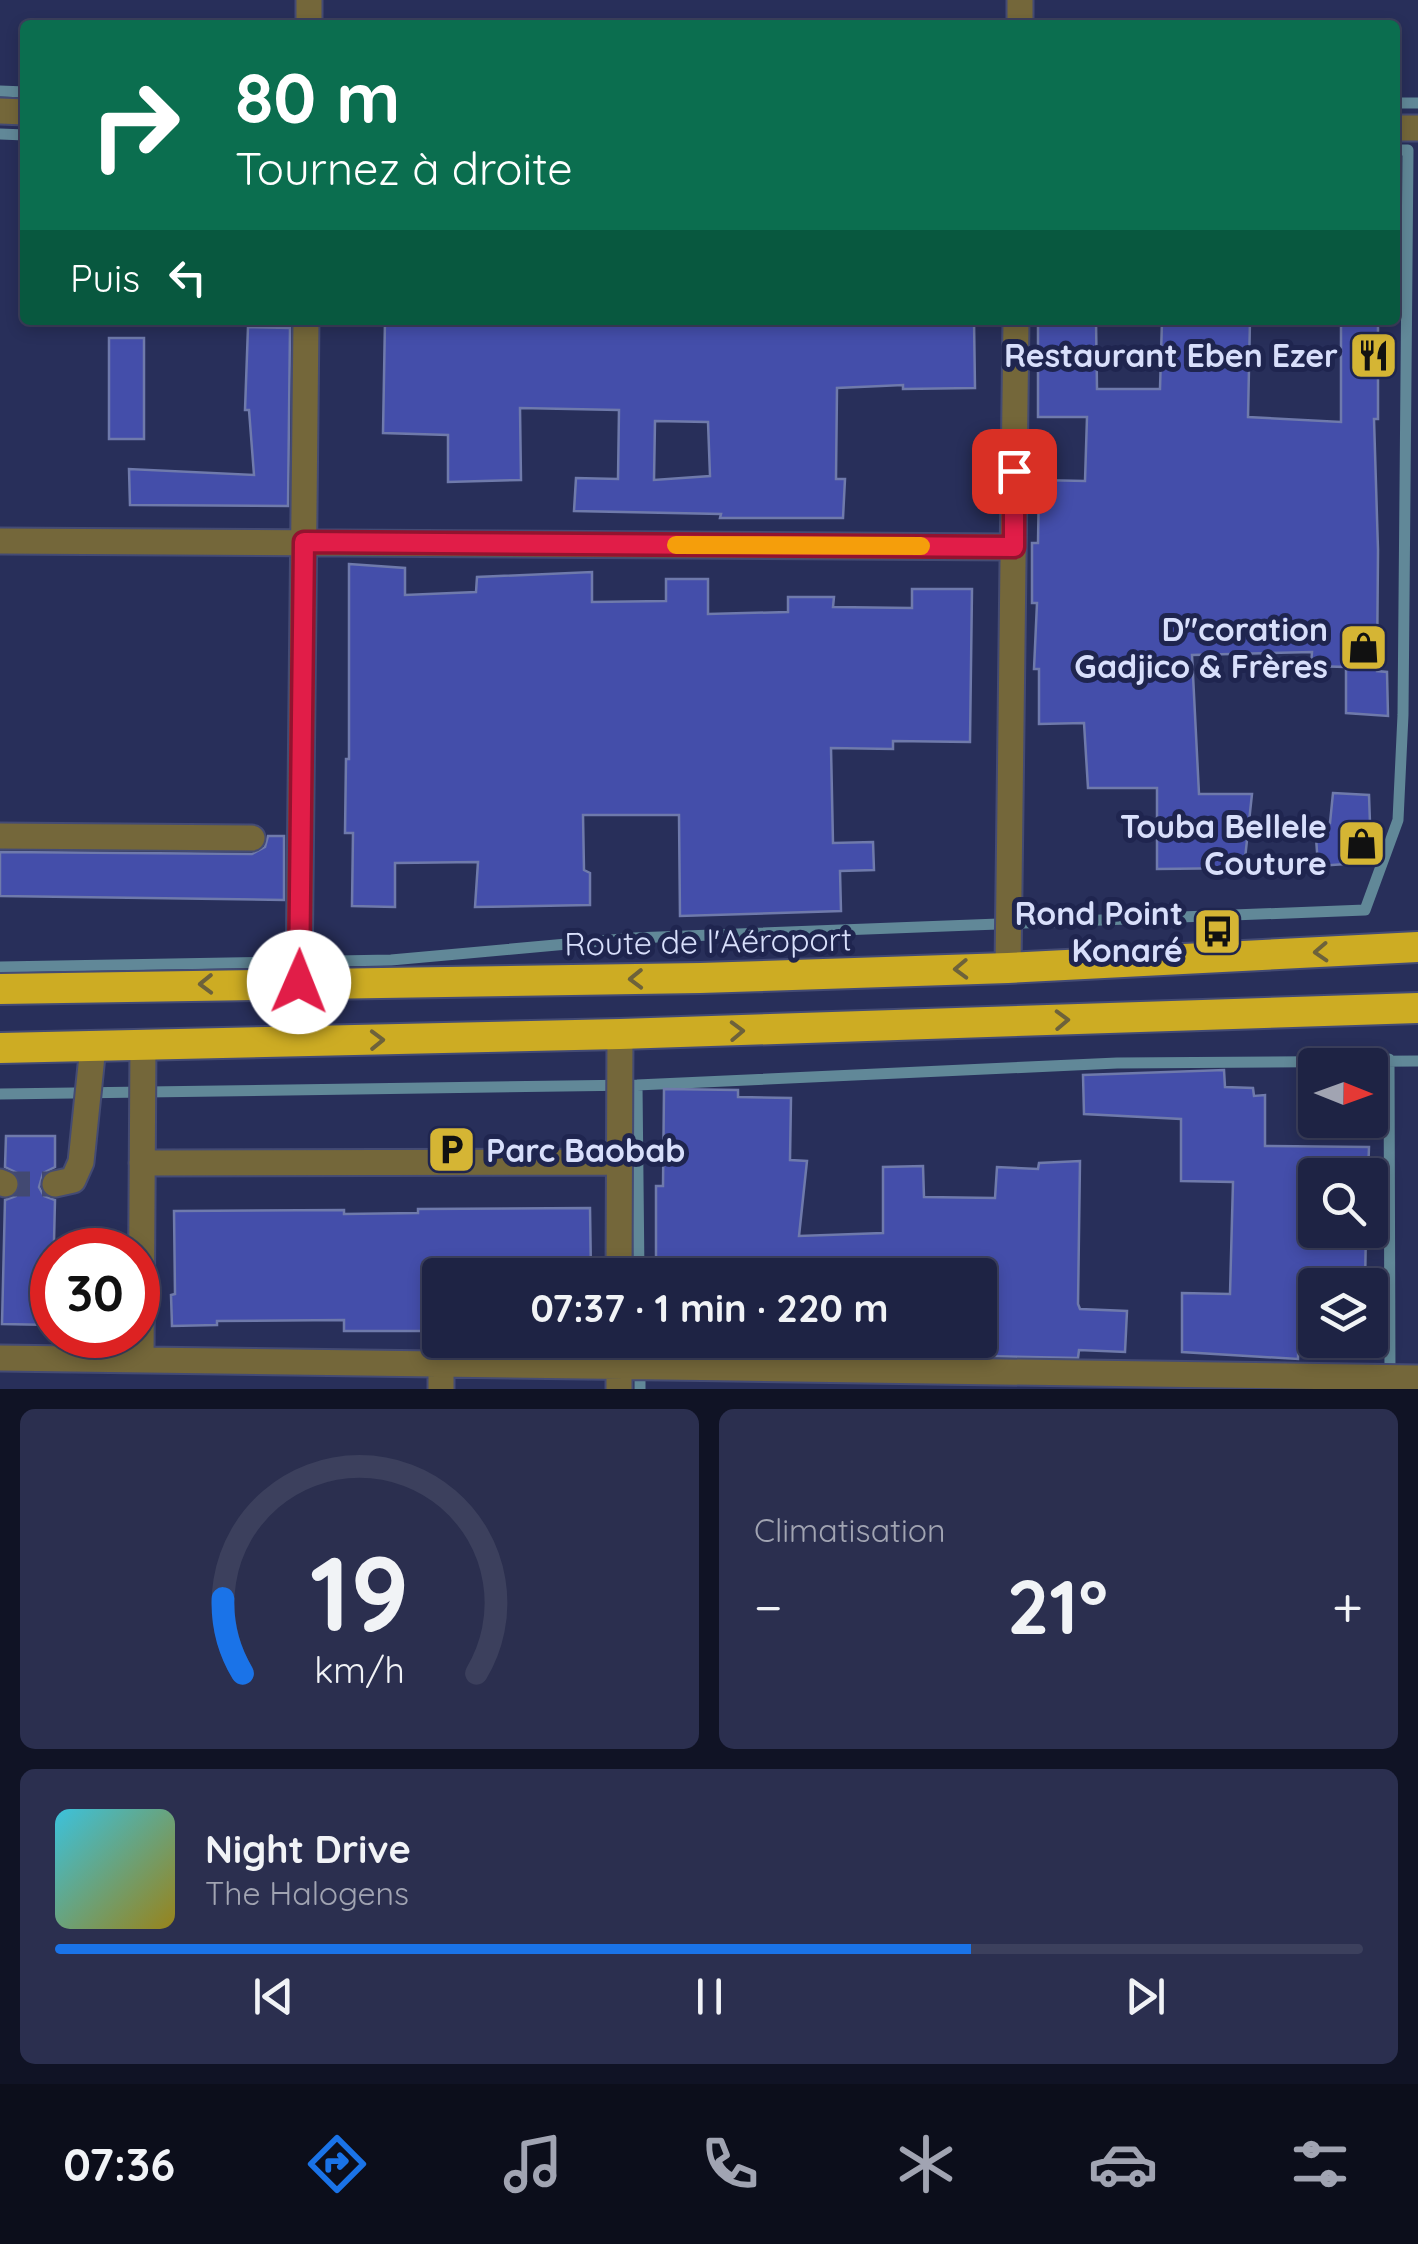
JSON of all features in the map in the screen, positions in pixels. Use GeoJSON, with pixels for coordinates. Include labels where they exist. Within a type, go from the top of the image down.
{"type":"FeatureCollection","features":[{"type":"Feature","properties":{"kind":"highway","name":"Route de l'Aéroport"},"geometry":{"type":"LineString","coordinates":[[0,989],[700,978],[1008,968],[1418,947]]}},
{"type":"Feature","properties":{"kind":"highway"},"geometry":{"type":"LineString","coordinates":[[0,1048],[620,1034],[1418,1008]]}},
{"type":"Feature","properties":{"kind":"street"},"geometry":{"type":"LineString","coordinates":[[299,982],[306,325]]}},
{"type":"Feature","properties":{"kind":"street"},"geometry":{"type":"LineString","coordinates":[[1008,968],[1016,325]]}},
{"type":"Feature","properties":{"kind":"street"},"geometry":{"type":"LineString","coordinates":[[0,541],[1014,547]]}},
{"type":"Feature","properties":{"kind":"street"},"geometry":{"type":"LineString","coordinates":[[0,836],[252,838]]}},
{"type":"Feature","properties":{"kind":"street"},"geometry":{"type":"LineString","coordinates":[[619,1258],[620,1034]]}},
{"type":"Feature","properties":{"kind":"street"},"geometry":{"type":"LineString","coordinates":[[142,1228],[143,1044]]}},
{"type":"Feature","properties":{"kind":"street"},"geometry":{"type":"LineString","coordinates":[[55,1184],[73,1180],[81,1162],[93,1046]]}},
{"type":"Feature","properties":{"kind":"street"},"geometry":{"type":"LineString","coordinates":[[142,1163],[620,1162]]}},
{"type":"Feature","properties":{"kind":"street"},"geometry":{"type":"LineString","coordinates":[[0,1358],[30,1358]]}},
{"type":"Feature","properties":{"kind":"street"},"geometry":{"type":"LineString","coordinates":[[141,1358],[619,1364],[1018,1382],[1418,1378]]}},
{"type":"Feature","properties":{"kind":"street"},"geometry":{"type":"LineString","coordinates":[[440,1389],[441,1361]]}},
{"type":"Feature","properties":{"kind":"building"},"geometry":{"type":"Polygon","coordinates":[[[385,325],[974,325],[975,388],[837,388],[836,479],[845,479],[843,518],[720,518],[721,514],[574,511],[576,478],[618,479],[619,410],[520,408],[521,480],[448,482],[448,435],[383,433],[385,325]],[[655,421],[654,480],[710,476],[708,422],[655,421]]]}},
{"type":"Feature","properties":{"kind":"building"},"geometry":{"type":"Polygon","coordinates":[[[1038,325],[1096,325],[1097,389],[1160,389],[1162,325],[1250,325],[1248,417],[1341,422],[1341,325],[1378,325],[1378,419],[1374,419],[1377,671],[1387,672],[1388,716],[1346,713],[1346,667],[1311,666],[1312,652],[1192,655],[1199,794],[1252,794],[1244,868],[1157,869],[1157,788],[1088,788],[1084,723],[1039,724],[1032,543],[1038,543],[1039,480],[1085,481],[1087,417],[1038,417],[1038,325]]]}},
{"type":"Feature","properties":{"kind":"building"},"geometry":{"type":"Polygon","coordinates":[[[248,327],[290,328],[288,506],[130,505],[129,469],[254,475],[249,410],[245,410],[248,327]]]}},
{"type":"Feature","properties":{"kind":"building"},"geometry":{"type":"Polygon","coordinates":[[[109,338],[144,338],[144,439],[109,439],[109,338]]]}},
{"type":"Feature","properties":{"kind":"building"},"geometry":{"type":"Polygon","coordinates":[[[349,564],[405,568],[405,595],[476,592],[477,577],[592,572],[592,602],[666,601],[666,579],[708,579],[708,614],[788,612],[788,597],[834,597],[833,607],[912,608],[912,589],[972,589],[970,742],[893,741],[893,749],[831,748],[833,843],[873,842],[874,870],[840,871],[841,911],[680,916],[679,815],[583,815],[584,870],[590,873],[590,905],[475,907],[478,862],[395,863],[395,907],[352,906],[353,833],[345,833],[349,564]]]}},
{"type":"Feature","properties":{"kind":"building"},"geometry":{"type":"Polygon","coordinates":[[[1333,793],[1369,795],[1371,851],[1361,863],[1318,866],[1315,823],[1330,823],[1333,793]]]}},
{"type":"Feature","properties":{"kind":"building"},"geometry":{"type":"Polygon","coordinates":[[[268,836],[284,836],[284,900],[0,896],[0,852],[252,854],[265,847],[268,836]]]}},
{"type":"Feature","properties":{"kind":"building"},"geometry":{"type":"Polygon","coordinates":[[[1224,1070],[1225,1087],[1253,1088],[1254,1096],[1265,1095],[1265,1146],[1369,1147],[1369,1158],[1298,1158],[1298,1248],[1366,1248],[1365,1268],[1298,1268],[1298,1359],[1182,1352],[1182,1293],[1230,1294],[1233,1182],[1181,1181],[1181,1119],[1084,1114],[1083,1075],[1224,1070]]]}},
{"type":"Feature","properties":{"kind":"building"},"geometry":{"type":"Polygon","coordinates":[[[664,1089],[738,1090],[738,1097],[791,1098],[790,1160],[807,1161],[799,1236],[883,1233],[883,1167],[923,1166],[924,1197],[995,1198],[997,1167],[1038,1169],[1039,1163],[1080,1161],[1078,1304],[1080,1309],[1127,1311],[1125,1352],[1079,1350],[1078,1358],[997,1356],[997,1258],[656,1258],[656,1186],[663,1186],[664,1089]]]}},
{"type":"Feature","properties":{"kind":"building"},"geometry":{"type":"Polygon","coordinates":[[[6,1136],[55,1136],[55,1167],[43,1173],[39,1187],[44,1196],[55,1200],[54,1228],[30,1228],[30,1325],[2,1324],[5,1200],[16,1196],[21,1183],[17,1173],[5,1167],[6,1136]]]}},
{"type":"Feature","properties":{"kind":"building"},"geometry":{"type":"Polygon","coordinates":[[[590,1208],[591,1258],[422,1258],[422,1331],[344,1331],[344,1320],[217,1321],[217,1325],[172,1326],[174,1211],[344,1210],[344,1214],[418,1213],[418,1209],[590,1208]]]}},
{"type":"Feature","properties":{"kind":"waterway"},"geometry":{"type":"LineString","coordinates":[[0,91],[20,92]]}},
{"type":"Feature","properties":{"kind":"waterway"},"geometry":{"type":"LineString","coordinates":[[1400,103],[1418,103]]}},
{"type":"Feature","properties":{"kind":"waterway"},"geometry":{"type":"LineString","coordinates":[[0,134],[20,135]]}},
{"type":"Feature","properties":{"kind":"waterway"},"geometry":{"type":"LineString","coordinates":[[0,967],[391,960],[633,938],[1365,910],[1398,820],[1403,715],[1408,150],[1400,150]]}},
{"type":"Feature","properties":{"kind":"waterway"},"geometry":{"type":"LineString","coordinates":[[1389,1059],[1390,1380]]}},
{"type":"Feature","properties":{"kind":"waterway"},"geometry":{"type":"LineString","coordinates":[[0,1094],[637,1085],[1117,1063],[1418,1061]]}},
{"type":"Feature","properties":{"kind":"waterway"},"geometry":{"type":"LineString","coordinates":[[637,1085],[639,1258]]}},
{"type":"Feature","properties":{"kind":"waterway"},"geometry":{"type":"LineString","coordinates":[[640,1358],[640,1389]]}},
{"type":"Feature","properties":{"kind":"tunnel"},"geometry":{"type":"LineString","coordinates":[[5,1184],[55,1184]]}},
{"type":"Feature","properties":{"kind":"slow traffic"},"geometry":{"type":"LineString","coordinates":[[676,545],[921,546]]}},
{"type":"Feature","properties":{"kind":"place","name":"Restaurant Eben Ezer"},"geometry":{"type":"Point","coordinates":[1373,355]}},
{"type":"Feature","properties":{"kind":"place","name":"D\"coration Gadjico & Frères"},"geometry":{"type":"Point","coordinates":[1363,647]}},
{"type":"Feature","properties":{"kind":"place","name":"Touba Bellele Couture"},"geometry":{"type":"Point","coordinates":[1362,844]}},
{"type":"Feature","properties":{"kind":"place","name":"Rond Point Konaré"},"geometry":{"type":"Point","coordinates":[1218,931]}},
{"type":"Feature","properties":{"kind":"place","name":"Parc Baobab"},"geometry":{"type":"Point","coordinates":[451,1150]}},
{"type":"Feature","properties":{"kind":"route"},"geometry":{"type":"LineString","coordinates":[[299,982],[304,542],[1014,547],[1014,471]]}}]}
